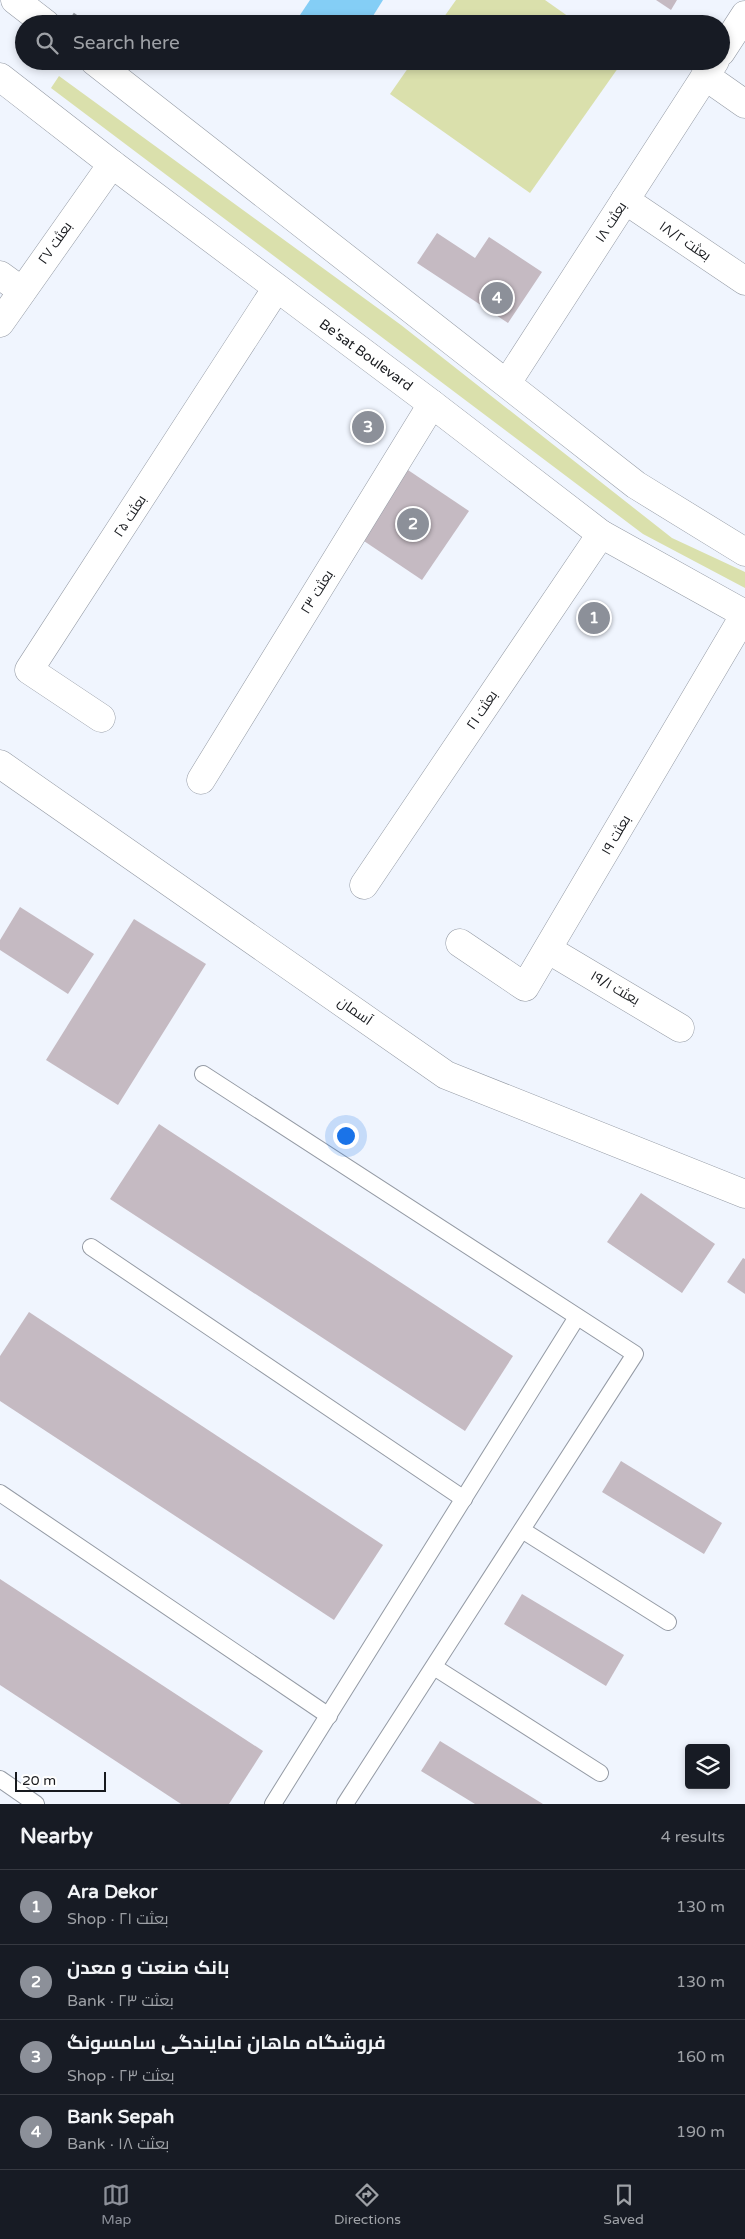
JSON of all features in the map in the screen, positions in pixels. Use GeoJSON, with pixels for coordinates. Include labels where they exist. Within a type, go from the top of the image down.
{"type":"FeatureCollection","features":[{"type":"Feature","properties":{"kind":"street"},"geometry":{"type":"LineString","coordinates":[[15,0],[34,15]]}},
{"type":"Feature","properties":{"kind":"street"},"geometry":{"type":"LineString","coordinates":[[730,38],[745,15]]}},
{"type":"Feature","properties":{"kind":"street"},"geometry":{"type":"LineString","coordinates":[[106,70],[636,485],[745,552]]}},
{"type":"Feature","properties":{"kind":"street","name":"بعثت ۱۸"},"geometry":{"type":"LineString","coordinates":[[506,383],[709,70]]}},
{"type":"Feature","properties":{"kind":"street"},"geometry":{"type":"LineString","coordinates":[[711,70],[745,104]]}},
{"type":"Feature","properties":{"kind":"street","name":"Be'sat Boulevard"},"geometry":{"type":"LineString","coordinates":[[0,77],[276,289],[432,404],[601,534],[745,614]]}},
{"type":"Feature","properties":{"kind":"street","name":"۲۷ بعثت"},"geometry":{"type":"LineString","coordinates":[[0,323],[112,164]]}},
{"type":"Feature","properties":{"kind":"street","name":"۱۸/۲ بعثت"},"geometry":{"type":"LineString","coordinates":[[625,200],[745,281]]}},
{"type":"Feature","properties":{"kind":"street"},"geometry":{"type":"LineString","coordinates":[[0,275],[22,291]]}},
{"type":"Feature","properties":{"kind":"street","name":"۲۵ بعثت"},"geometry":{"type":"LineString","coordinates":[[101,718],[29,670],[276,289]]}},
{"type":"Feature","properties":{"kind":"street","name":"۲۳ بعثت"},"geometry":{"type":"LineString","coordinates":[[201,780],[432,404]]}},
{"type":"Feature","properties":{"kind":"street","name":"۲۱ بعثت"},"geometry":{"type":"LineString","coordinates":[[364,885],[601,534]]}},
{"type":"Feature","properties":{"kind":"street","name":"بعثت ۱۹"},"geometry":{"type":"LineString","coordinates":[[460,943],[525,987],[549,950],[745,614]]}},
{"type":"Feature","properties":{"kind":"street","name":"آسمان"},"geometry":{"type":"LineString","coordinates":[[0,764],[446,1075],[745,1194]]}},
{"type":"Feature","properties":{"kind":"street","name":"۱۹/۱ بعثت"},"geometry":{"type":"LineString","coordinates":[[549,950],[680,1028]]}},
{"type":"Feature","properties":{"kind":"lane"},"geometry":{"type":"LineString","coordinates":[[203,1074],[635,1354],[345,1804]]}},
{"type":"Feature","properties":{"kind":"lane"},"geometry":{"type":"LineString","coordinates":[[91,1247],[464,1499]]}},
{"type":"Feature","properties":{"kind":"lane"},"geometry":{"type":"LineString","coordinates":[[273,1804],[577,1317]]}},
{"type":"Feature","properties":{"kind":"lane"},"geometry":{"type":"LineString","coordinates":[[0,1493],[329,1716]]}},
{"type":"Feature","properties":{"kind":"lane"},"geometry":{"type":"LineString","coordinates":[[522,1530],[668,1622]]}},
{"type":"Feature","properties":{"kind":"lane"},"geometry":{"type":"LineString","coordinates":[[434,1667],[600,1772]]}},
{"type":"Feature","properties":{"kind":"lane"},"geometry":{"type":"LineString","coordinates":[[0,1779],[36,1804]]}},
{"type":"Feature","properties":{"kind":"green space"},"geometry":{"type":"Polygon","coordinates":[[[456,0],[545,0],[566,15],[445,15],[456,0]]]}},
{"type":"Feature","properties":{"kind":"green space"},"geometry":{"type":"Polygon","coordinates":[[[407,70],[617,70],[530,193],[390,94],[407,70]]]}},
{"type":"Feature","properties":{"kind":"green space"},"geometry":{"type":"Polygon","coordinates":[[[59,76],[401,325],[672,538],[745,572],[745,588],[643,534],[51,88],[59,76]]]}},
{"type":"Feature","properties":{"kind":"water"},"geometry":{"type":"Polygon","coordinates":[[[310,0],[383,0],[374,15],[300,15],[310,0]]]}},
{"type":"Feature","properties":{"kind":"building"},"geometry":{"type":"Polygon","coordinates":[[[656,0],[677,0],[671,10],[656,0]]]}},
{"type":"Feature","properties":{"kind":"building"},"geometry":{"type":"Polygon","coordinates":[[[437,233],[475,258],[489,237],[542,272],[508,323],[417,263],[437,233]]]}},
{"type":"Feature","properties":{"kind":"building"},"geometry":{"type":"Polygon","coordinates":[[[405,468],[469,511],[422,580],[358,537],[405,468]]]}},
{"type":"Feature","properties":{"kind":"building"},"geometry":{"type":"Polygon","coordinates":[[[20,907],[94,954],[68,994],[0,950],[0,940],[20,907]]]}},
{"type":"Feature","properties":{"kind":"building"},"geometry":{"type":"Polygon","coordinates":[[[134,919],[206,964],[118,1105],[46,1060],[134,919]]]}},
{"type":"Feature","properties":{"kind":"building"},"geometry":{"type":"Polygon","coordinates":[[[159,1124],[513,1356],[465,1431],[110,1199],[159,1124]]]}},
{"type":"Feature","properties":{"kind":"building"},"geometry":{"type":"Polygon","coordinates":[[[641,1193],[715,1244],[682,1293],[607,1242],[641,1193]]]}},
{"type":"Feature","properties":{"kind":"building"},"geometry":{"type":"Polygon","coordinates":[[[743,1258],[745,1259],[745,1294],[727,1282],[743,1258]]]}},
{"type":"Feature","properties":{"kind":"building"},"geometry":{"type":"Polygon","coordinates":[[[29,1312],[383,1545],[334,1620],[0,1401],[0,1356],[29,1312]]]}},
{"type":"Feature","properties":{"kind":"building"},"geometry":{"type":"Polygon","coordinates":[[[621,1461],[722,1523],[704,1554],[602,1492],[621,1461]]]}},
{"type":"Feature","properties":{"kind":"building"},"geometry":{"type":"Polygon","coordinates":[[[0,1579],[263,1751],[229,1804],[181,1804],[0,1685],[0,1579]]]}},
{"type":"Feature","properties":{"kind":"building"},"geometry":{"type":"Polygon","coordinates":[[[522,1594],[624,1655],[606,1686],[504,1624],[522,1594]]]}},
{"type":"Feature","properties":{"kind":"building"},"geometry":{"type":"Polygon","coordinates":[[[440,1741],[543,1804],[475,1804],[421,1771],[440,1741]]]}},
{"type":"Feature","properties":{"kind":"place","name":"Bank Sepah"},"geometry":{"type":"Point","coordinates":[497,298]}},
{"type":"Feature","properties":{"kind":"place","name":"فروشگاه ماهان نمایندگی سامسونگ"},"geometry":{"type":"Point","coordinates":[368,427]}},
{"type":"Feature","properties":{"kind":"place","name":"بانک صنعت و معدن"},"geometry":{"type":"Point","coordinates":[413,524]}},
{"type":"Feature","properties":{"kind":"place","name":"Ara Dekor"},"geometry":{"type":"Point","coordinates":[594,618]}}]}
